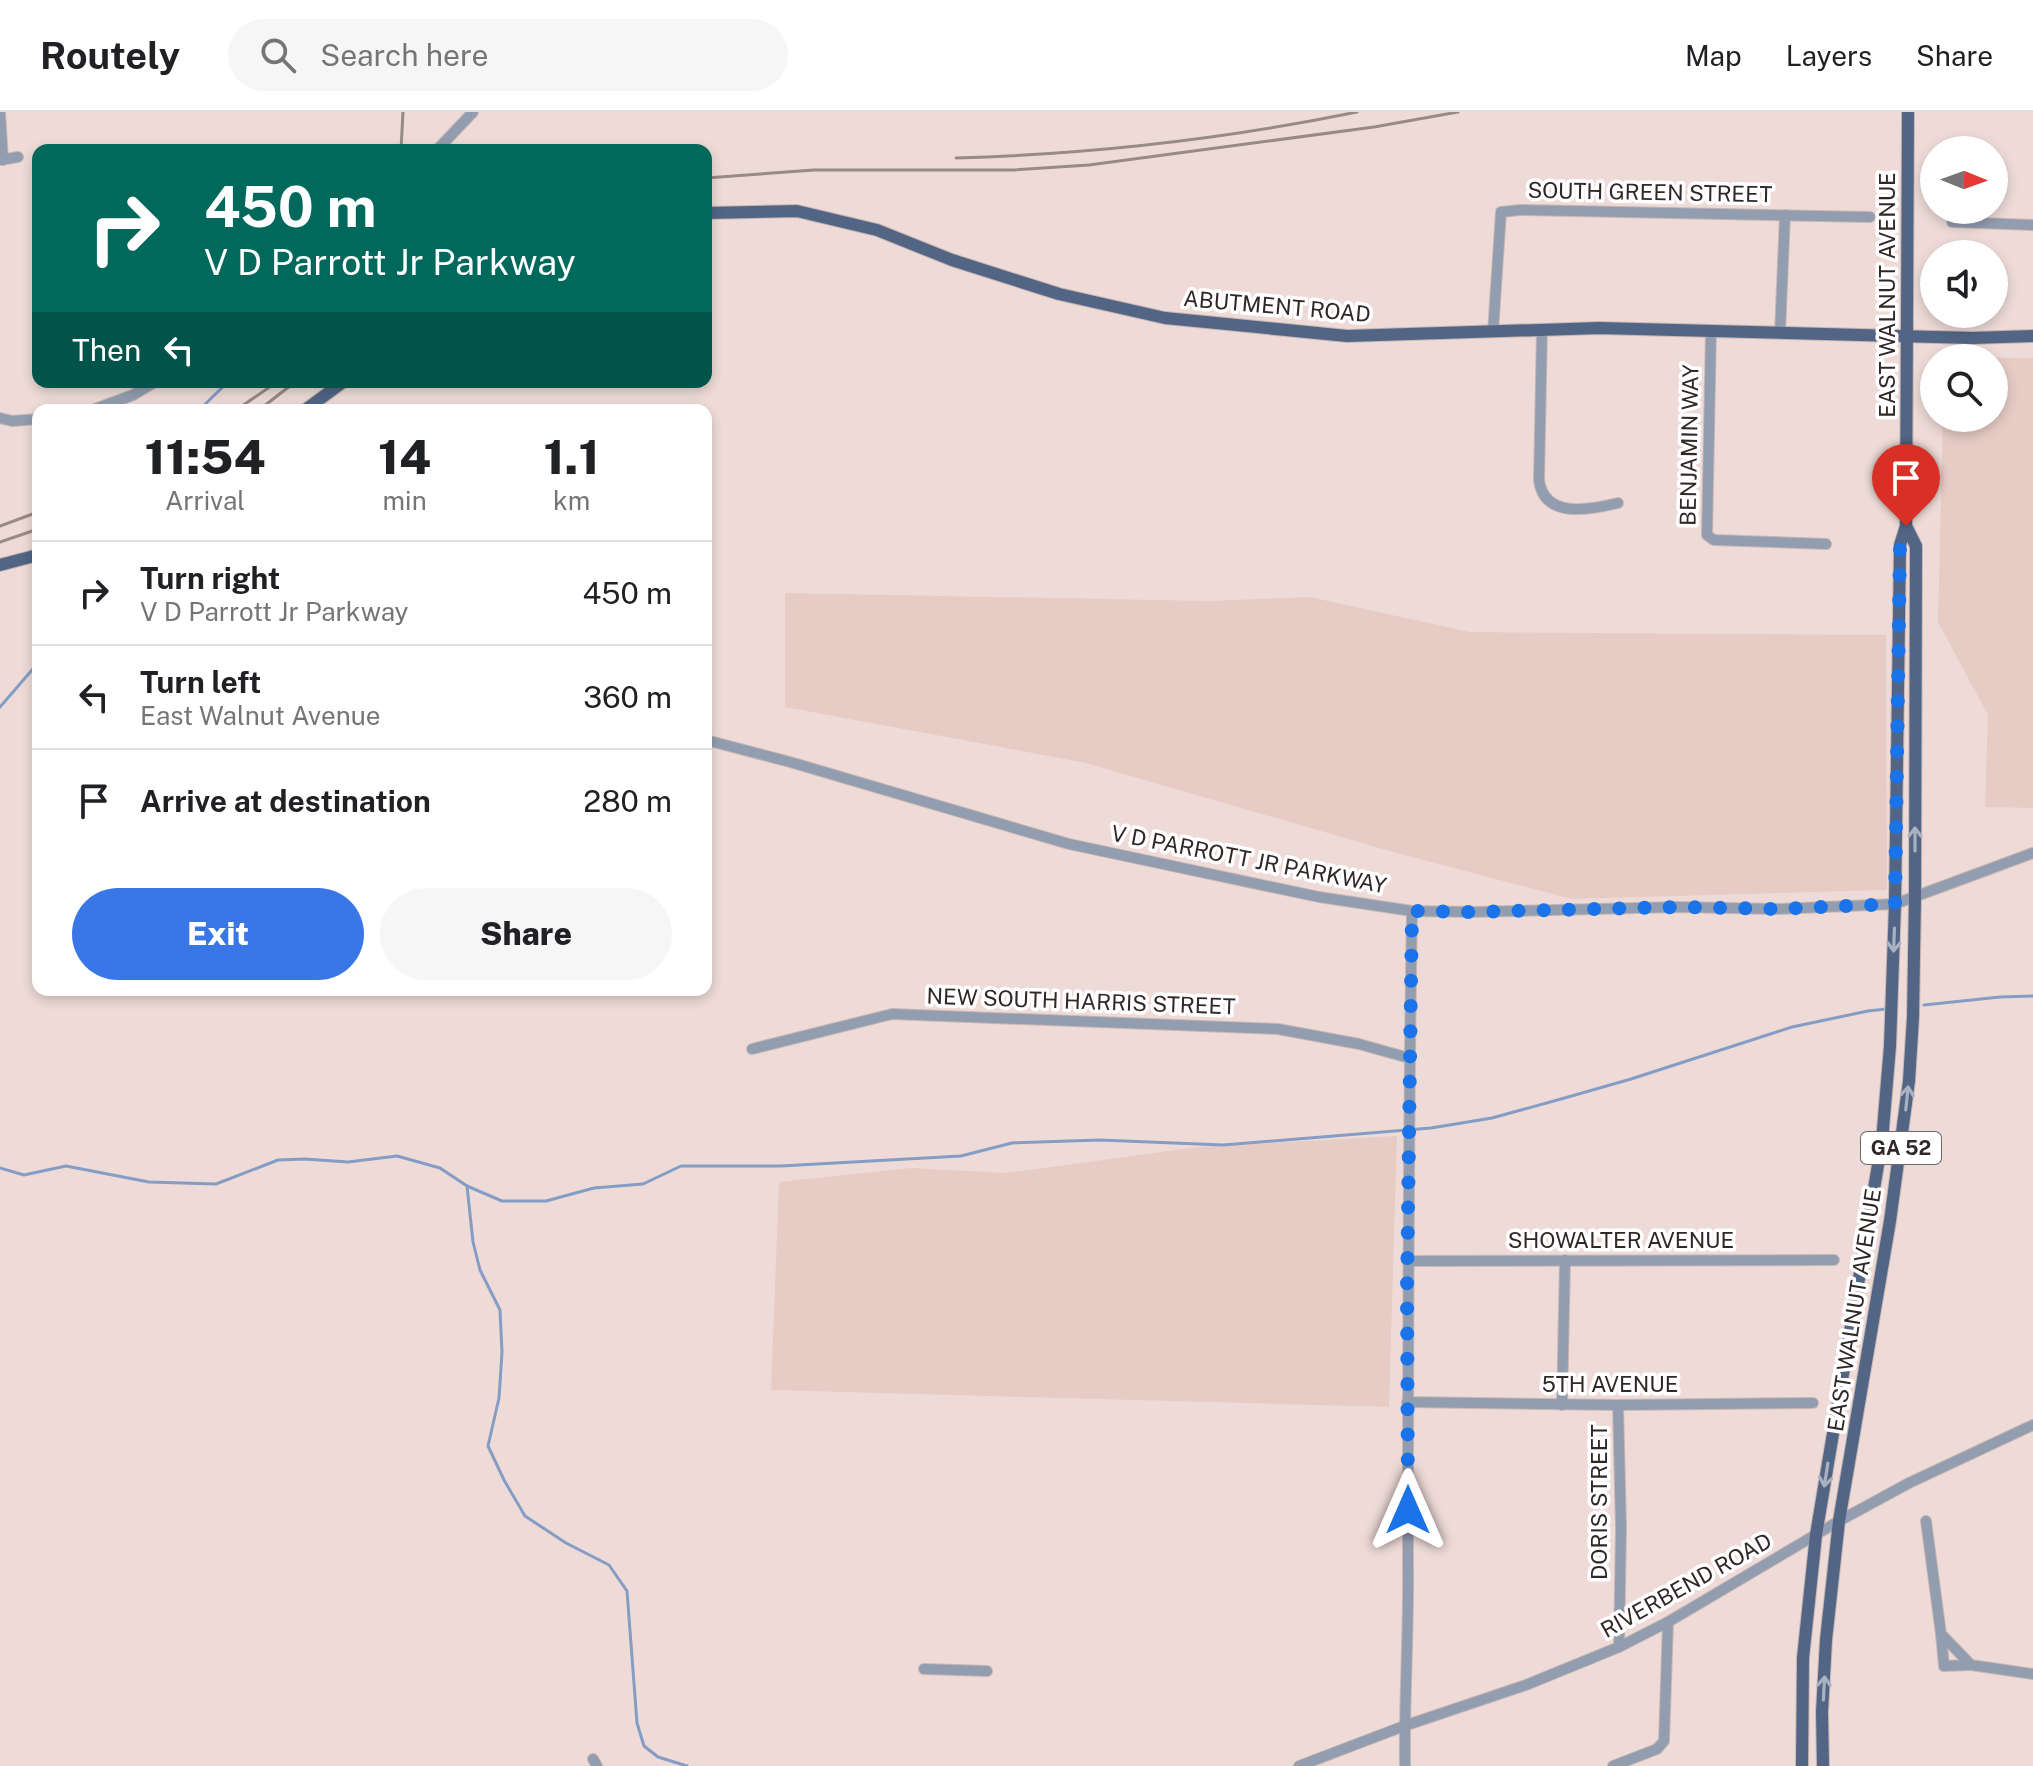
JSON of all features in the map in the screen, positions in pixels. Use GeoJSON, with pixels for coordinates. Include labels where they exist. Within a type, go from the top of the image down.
{"type":"FeatureCollection","features":[{"type":"Feature","properties":{"kind":"main road","name":"EAST WALNUT AVENUE"},"geometry":{"type":"LineString","coordinates":[[1802,1766],[1803,1658],[1816,1535],[1882,1141],[1890,1046],[1900,545],[1906,526],[1908,112]]}},
{"type":"Feature","properties":{"kind":"main road","name":"ABUTMENT ROAD"},"geometry":{"type":"LineString","coordinates":[[712,213],[797,211],[877,230],[952,260],[1059,294],[1165,318],[1347,336],[1599,328],[1996,339],[2033,336]]}},
{"type":"Feature","properties":{"kind":"main road"},"geometry":{"type":"LineString","coordinates":[[313,404],[335,388]]}},
{"type":"Feature","properties":{"kind":"main road","name":"EAST WALNUT AVENUE"},"geometry":{"type":"LineString","coordinates":[[1823,1766],[1826,1640],[1839,1521],[1905,1120],[1913,1017],[1916,546],[1906,526]]}},
{"type":"Feature","properties":{"kind":"main road"},"geometry":{"type":"LineString","coordinates":[[0,565],[32,557]]}},
{"type":"Feature","properties":{"kind":"street"},"geometry":{"type":"LineString","coordinates":[[0,112],[1,160],[18,157]]}},
{"type":"Feature","properties":{"kind":"street"},"geometry":{"type":"LineString","coordinates":[[443,144],[473,112]]}},
{"type":"Feature","properties":{"kind":"street","name":"SOUTH GREEN STREET"},"geometry":{"type":"LineString","coordinates":[[1493,332],[1501,212],[1870,217]]}},
{"type":"Feature","properties":{"kind":"street"},"geometry":{"type":"LineString","coordinates":[[1780,333],[1785,215]]}},
{"type":"Feature","properties":{"kind":"street"},"geometry":{"type":"LineString","coordinates":[[2006,224],[2033,225]]}},
{"type":"Feature","properties":{"kind":"street"},"geometry":{"type":"LineString","coordinates":[[1542,329],[1539,480],[1542,494],[1552,505],[1559,507],[1597,508],[1618,503]]}},
{"type":"Feature","properties":{"kind":"street","name":"BENJAMIN WAY"},"geometry":{"type":"LineString","coordinates":[[1711,330],[1707,535],[1714,540],[1826,544]]}},
{"type":"Feature","properties":{"kind":"street"},"geometry":{"type":"LineString","coordinates":[[108,404],[145,388]]}},
{"type":"Feature","properties":{"kind":"street"},"geometry":{"type":"LineString","coordinates":[[0,418],[12,421],[32,419]]}},
{"type":"Feature","properties":{"kind":"street","name":"V D PARROTT JR PARKWAY"},"geometry":{"type":"LineString","coordinates":[[712,742],[1069,844],[1319,897],[1412,911],[1678,907],[1776,909],[1895,904],[2033,853]]}},
{"type":"Feature","properties":{"kind":"street"},"geometry":{"type":"LineString","coordinates":[[1405,1766],[1412,911]]}},
{"type":"Feature","properties":{"kind":"street","name":"NEW SOUTH HARRIS STREET"},"geometry":{"type":"LineString","coordinates":[[752,1049],[892,1014],[1278,1029],[1346,1041],[1409,1058]]}},
{"type":"Feature","properties":{"kind":"street"},"geometry":{"type":"LineString","coordinates":[[1562,1405],[1565,1260]]}},
{"type":"Feature","properties":{"kind":"street","name":"SHOWALTER AVENUE"},"geometry":{"type":"LineString","coordinates":[[1407,1261],[1834,1260]]}},
{"type":"Feature","properties":{"kind":"street","name":"5TH AVENUE"},"geometry":{"type":"LineString","coordinates":[[1407,1402],[1562,1405],[1813,1403]]}},
{"type":"Feature","properties":{"kind":"street","name":"DORIS STREET"},"geometry":{"type":"LineString","coordinates":[[1618,1405],[1621,1528],[1619,1647]]}},
{"type":"Feature","properties":{"kind":"street","name":"RIVERBEND ROAD"},"geometry":{"type":"LineString","coordinates":[[1299,1766],[1526,1685],[1619,1647],[1909,1483],[2033,1425]]}},
{"type":"Feature","properties":{"kind":"street"},"geometry":{"type":"LineString","coordinates":[[1926,1521],[1944,1666]]}},
{"type":"Feature","properties":{"kind":"street"},"geometry":{"type":"LineString","coordinates":[[1613,1766],[1657,1749],[1664,1741],[1668,1622]]}},
{"type":"Feature","properties":{"kind":"street"},"geometry":{"type":"LineString","coordinates":[[1941,1634],[1971,1665]]}},
{"type":"Feature","properties":{"kind":"street"},"geometry":{"type":"LineString","coordinates":[[1944,1666],[1958,1651]]}},
{"type":"Feature","properties":{"kind":"street"},"geometry":{"type":"LineString","coordinates":[[1944,1666],[1971,1665],[2033,1674]]}},
{"type":"Feature","properties":{"kind":"street"},"geometry":{"type":"LineString","coordinates":[[924,1669],[987,1671]]}},
{"type":"Feature","properties":{"kind":"shaded area"},"geometry":{"type":"Polygon","coordinates":[[[2008,358],[2033,358],[2033,808],[1985,807],[1988,715],[1938,622],[1943,432],[2008,432],[2008,358]]]}},
{"type":"Feature","properties":{"kind":"shaded area"},"geometry":{"type":"Polygon","coordinates":[[[785,593],[1209,601],[1310,597],[1470,632],[1886,635],[1887,890],[1572,899],[1393,852],[1086,763],[785,707],[785,593]]]}},
{"type":"Feature","properties":{"kind":"shaded area"},"geometry":{"type":"Polygon","coordinates":[[[1397,1136],[1389,1407],[771,1390],[779,1182],[911,1168],[1006,1173],[1198,1147],[1397,1136]]]}},
{"type":"Feature","properties":{"kind":"waterway"},"geometry":{"type":"LineString","coordinates":[[205,404],[222,388]]}},
{"type":"Feature","properties":{"kind":"waterway"},"geometry":{"type":"LineString","coordinates":[[0,707],[32,670]]}},
{"type":"Feature","properties":{"kind":"waterway"},"geometry":{"type":"LineString","coordinates":[[1924,1005],[2033,996]]}},
{"type":"Feature","properties":{"kind":"waterway"},"geometry":{"type":"LineString","coordinates":[[0,1168],[24,1175],[66,1166],[149,1182],[216,1184],[278,1160],[348,1162],[397,1156],[440,1168],[467,1186],[502,1201],[546,1201],[594,1188],[643,1184],[681,1166],[781,1166],[961,1156],[1012,1143],[1100,1140],[1223,1145],[1431,1128],[1492,1118],[1561,1099],[1792,1027],[1886,1009]]}},
{"type":"Feature","properties":{"kind":"waterway"},"geometry":{"type":"LineString","coordinates":[[467,1186],[473,1242],[480,1270],[500,1310],[502,1352],[499,1398],[488,1446],[525,1516],[566,1543],[609,1565],[627,1591],[637,1723],[644,1746],[658,1757],[687,1766]]}},
{"type":"Feature","properties":{"kind":"railway"},"geometry":{"type":"LineString","coordinates":[[401,144],[403,112]]}},
{"type":"Feature","properties":{"kind":"railway"},"geometry":{"type":"LineString","coordinates":[[956,158],[1158,144],[1357,112]]}},
{"type":"Feature","properties":{"kind":"railway"},"geometry":{"type":"LineString","coordinates":[[712,178],[814,170],[1013,170],[1089,165],[1374,127],[1458,112]]}},
{"type":"Feature","properties":{"kind":"railway"},"geometry":{"type":"LineString","coordinates":[[245,404],[268,388]]}},
{"type":"Feature","properties":{"kind":"railway"},"geometry":{"type":"LineString","coordinates":[[267,404],[287,388]]}},
{"type":"Feature","properties":{"kind":"railway"},"geometry":{"type":"LineString","coordinates":[[0,526],[32,514]]}},
{"type":"Feature","properties":{"kind":"railway"},"geometry":{"type":"LineString","coordinates":[[0,542],[32,531]]}},
{"type":"Feature","properties":{"kind":"route"},"geometry":{"type":"LineString","coordinates":[[1408,1510],[1407,1290],[1412,911],[1678,907],[1776,909],[1895,904],[1900,545],[1906,526]]}}]}
